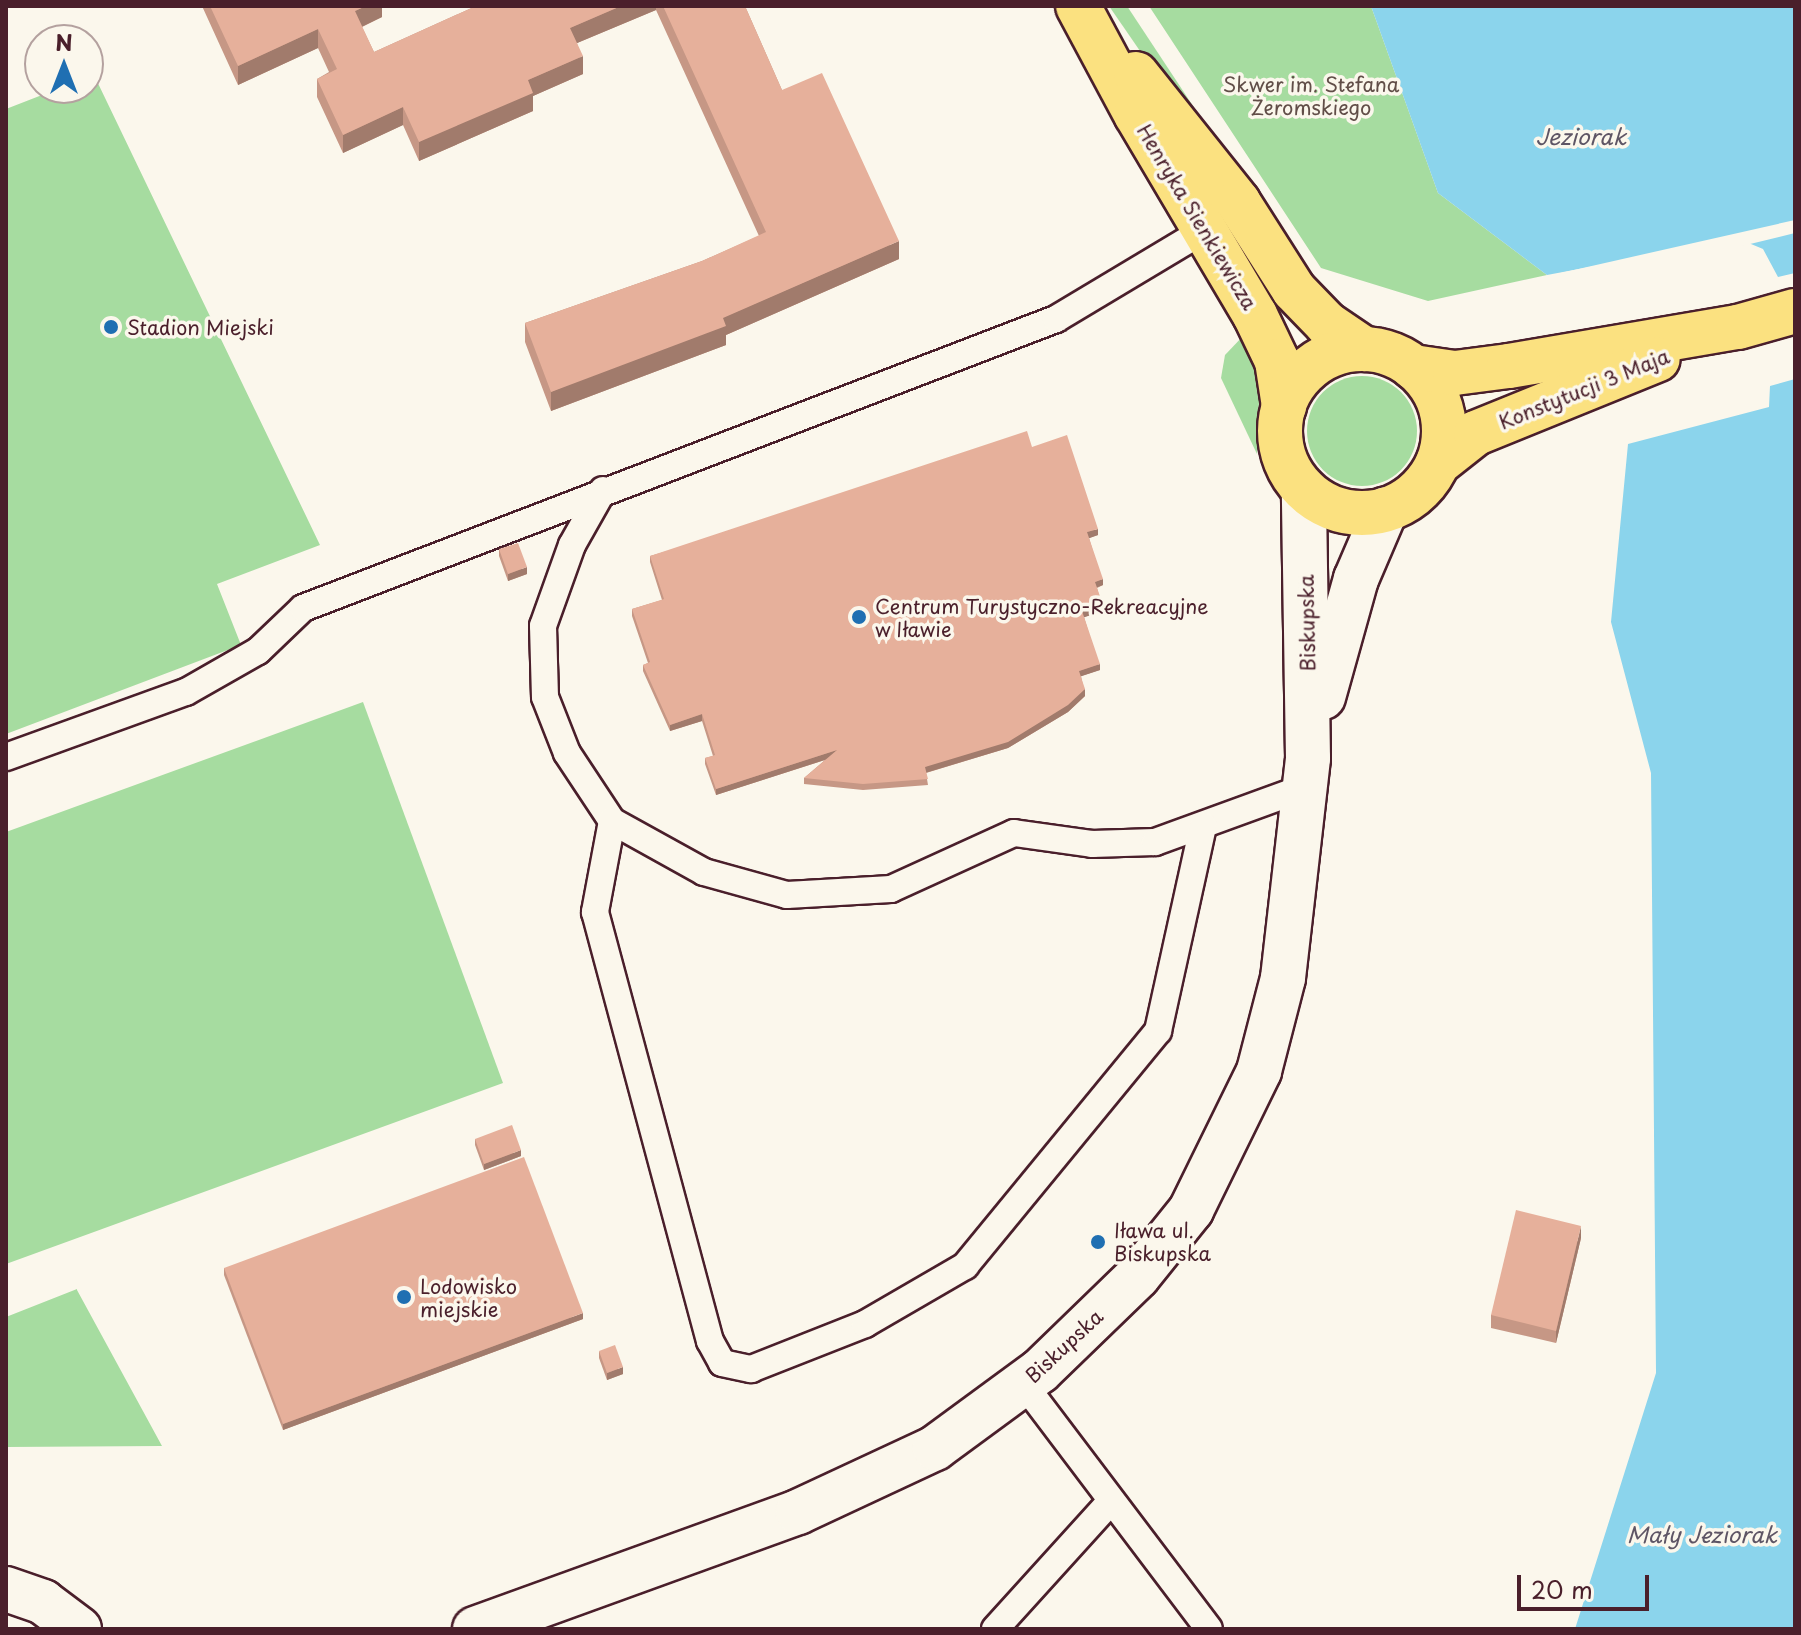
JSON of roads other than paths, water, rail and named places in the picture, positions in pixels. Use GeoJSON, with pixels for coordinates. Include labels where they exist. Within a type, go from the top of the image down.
{"type":"FeatureCollection","features":[{"type":"Feature","properties":{"kind":"main road","name":"Henryka Sienkiewicza"},"geometry":{"type":"LineString","coordinates":[[1087,19],[1136,114],[1205,230],[1277,361],[1284,406]]}},
{"type":"Feature","properties":{"kind":"main road","name":"Henryka Sienkiewicza"},"geometry":{"type":"LineString","coordinates":[[1087,19],[1158,97],[1238,202],[1294,290],[1327,324],[1364,349]]}},
{"type":"Feature","properties":{"kind":"main road","name":"Konstytucji 3 Maja"},"geometry":{"type":"LineString","coordinates":[[1438,463],[1476,433],[1738,327],[1795,311]]}},
{"type":"Feature","properties":{"kind":"main road","name":"Konstytucji 3 Maja"},"geometry":{"type":"LineString","coordinates":[[1413,367],[1455,373],[1738,327]]}},
{"type":"Feature","properties":{"kind":"main road"},"geometry":{"type":"LineString","coordinates":[[1364,349],[1382,352],[1413,367],[1441,412],[1438,463],[1417,492],[1386,509],[1352,512],[1318,500],[1304,489],[1281,442],[1284,406],[1313,365],[1364,349]]}},
{"type":"Feature","properties":{"kind":"street","name":"Biskupska"},"geometry":{"type":"LineString","coordinates":[[1304,489],[1307,772]]}},
{"type":"Feature","properties":{"kind":"street","name":"Biskupska"},"geometry":{"type":"LineString","coordinates":[[475,1629],[693,1554],[877,1477],[935,1448],[1023,1383],[1138,1276],[1191,1210],[1225,1148],[1259,1071],[1283,978],[1307,772],[1342,622],[1386,509]]}},
{"type":"Feature","properties":{"kind":"street"},"geometry":{"type":"LineString","coordinates":[[6,1589],[43,1602],[79,1629]]}},
{"type":"Feature","properties":{"kind":"lane"},"geometry":{"type":"LineString","coordinates":[[6,757],[186,692],[258,651],[303,608],[603,490],[1056,319],[1205,230]]}},
{"type":"Feature","properties":{"kind":"lane"},"geometry":{"type":"LineString","coordinates":[[603,490],[572,545],[543,626],[545,697],[567,753],[612,821],[704,872],[787,895],[891,889],[1014,833],[1123,843],[1155,842],[1212,824],[1307,772]]}},
{"type":"Feature","properties":{"kind":"lane"},"geometry":{"type":"LineString","coordinates":[[612,821],[595,912],[710,1341],[722,1363],[751,1369],[865,1324],[965,1266],[1158,1031],[1212,824]]}},
{"type":"Feature","properties":{"kind":"lane"},"geometry":{"type":"LineString","coordinates":[[1023,1383],[1209,1629]]}},
{"type":"Feature","properties":{"kind":"lane"},"geometry":{"type":"LineString","coordinates":[[995,1629],[1110,1502]]}},
{"type":"Feature","properties":{"kind":"water","name":"Jeziorak"},"geometry":{"type":"Polygon","coordinates":[[[1371,6],[1795,6],[1795,273],[1778,277],[1763,249],[1739,239],[1547,275],[1438,193],[1371,6]]]}},
{"type":"Feature","properties":{"kind":"water","name":"Mały Jeziorak"},"geometry":{"type":"Polygon","coordinates":[[[1795,379],[1795,1629],[1575,1629],[1656,1373],[1651,773],[1611,622],[1628,444],[1769,407],[1770,386],[1795,379]]]}},
{"type":"Feature","properties":{"kind":"place","name":"Stadion Miejski"},"geometry":{"type":"Point","coordinates":[111,327]}},
{"type":"Feature","properties":{"kind":"place","name":"Centrum Turystyczno-Rekreacyjne w Iławie"},"geometry":{"type":"Point","coordinates":[859,617]}},
{"type":"Feature","properties":{"kind":"place","name":"Iława ul. Biskupska"},"geometry":{"type":"Point","coordinates":[1098,1242]}},
{"type":"Feature","properties":{"kind":"place","name":"Lodowisko miejskie"},"geometry":{"type":"Point","coordinates":[404,1297]}},
{"type":"Feature","properties":{"kind":"park label","name":"Skwer im. Stefana Żeromskiego"},"geometry":{"type":"Point","coordinates":[1311,96]}}]}
